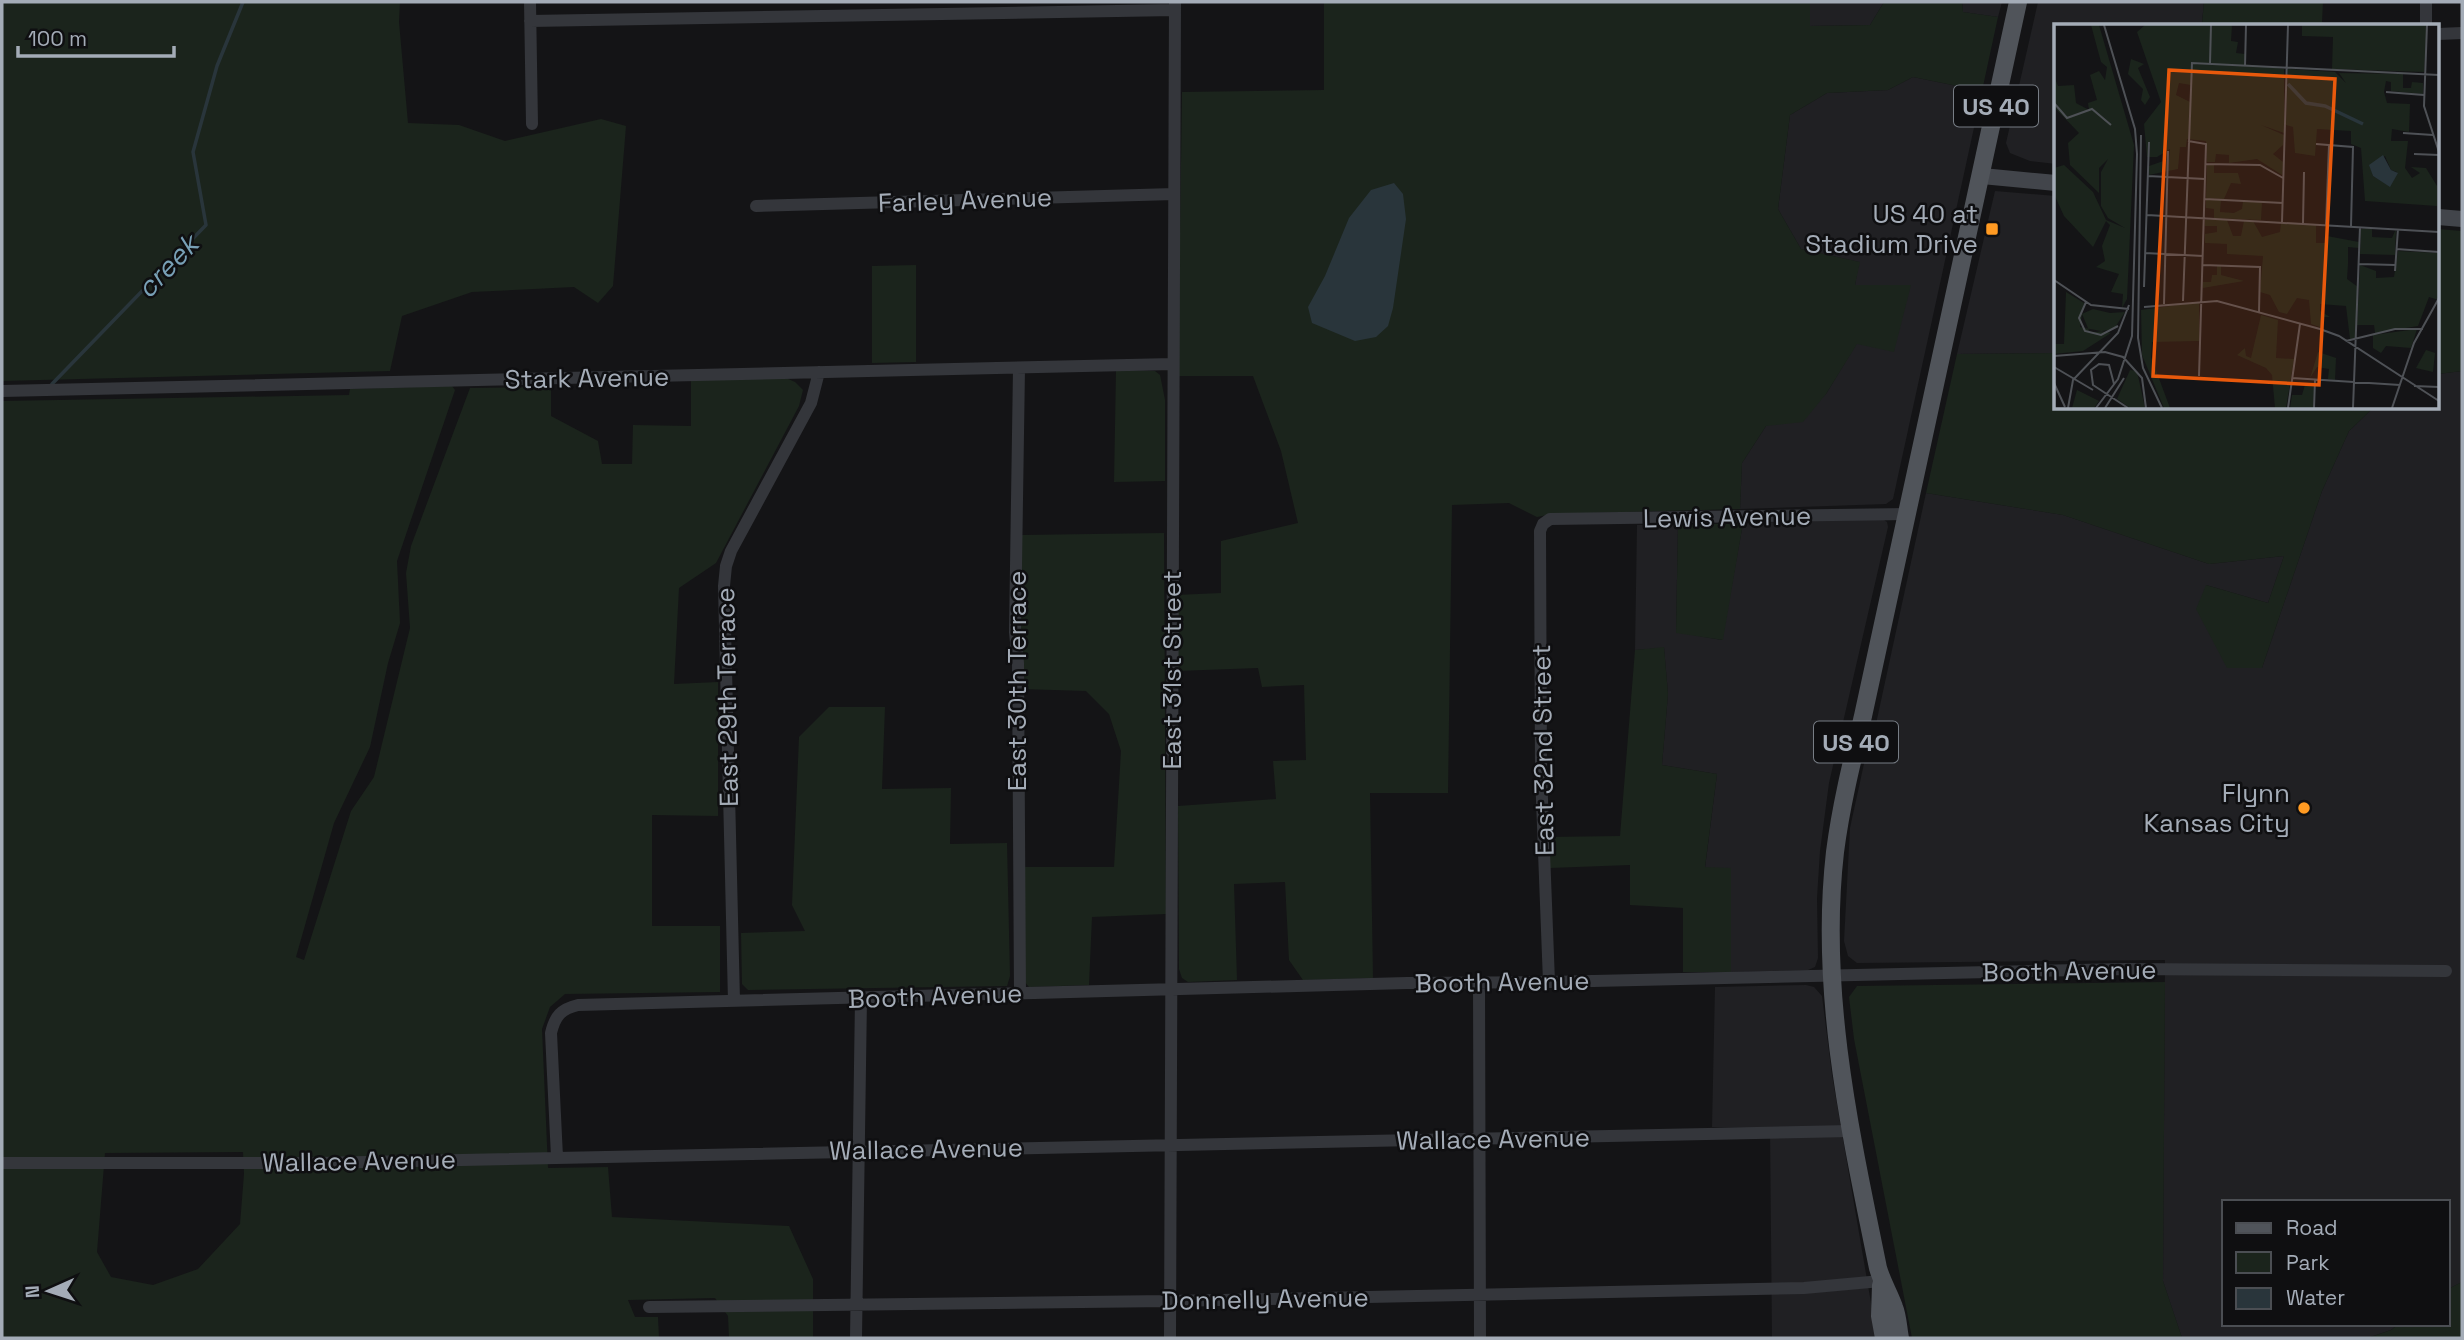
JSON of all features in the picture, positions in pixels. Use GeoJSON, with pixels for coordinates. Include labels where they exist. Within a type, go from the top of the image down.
{"type":"FeatureCollection","features":[{"type":"Feature","properties":{"kind":"main road","name":"US 40"},"geometry":{"type":"LineString","coordinates":[[1884,1338],[1880,1316],[1881,1281],[1840,1072],[1832,977],[1835,858],[1844,790],[1908,514],[2018,2]]}},
{"type":"Feature","properties":{"kind":"main road"},"geometry":{"type":"LineString","coordinates":[[1982,176],[2054,183]]}},
{"type":"Feature","properties":{"kind":"main road"},"geometry":{"type":"LineString","coordinates":[[2440,217],[2462,219]]}},
{"type":"Feature","properties":{"kind":"main road","name":"US 40"},"geometry":{"type":"LineString","coordinates":[[1881,1281],[1895,1308],[1900,1338]]}},
{"type":"Feature","properties":{"kind":"street"},"geometry":{"type":"LineString","coordinates":[[530,2],[532,124]]}},
{"type":"Feature","properties":{"kind":"street"},"geometry":{"type":"LineString","coordinates":[[2426,2],[2426,24]]}},
{"type":"Feature","properties":{"kind":"street"},"geometry":{"type":"LineString","coordinates":[[530,21],[1175,6]]}},
{"type":"Feature","properties":{"kind":"street","name":"East 31st Street"},"geometry":{"type":"LineString","coordinates":[[1170,1338],[1175,6]]}},
{"type":"Feature","properties":{"kind":"street"},"geometry":{"type":"LineString","coordinates":[[2440,34],[2462,33]]}},
{"type":"Feature","properties":{"kind":"street","name":"Farley Avenue"},"geometry":{"type":"LineString","coordinates":[[757,206],[1174,194]]}},
{"type":"Feature","properties":{"kind":"street","name":"Stark Avenue"},"geometry":{"type":"LineString","coordinates":[[2,391],[1173,364]]}},
{"type":"Feature","properties":{"kind":"street","name":"East 30th Terrace"},"geometry":{"type":"LineString","coordinates":[[1019,368],[1015,632],[1018,663],[1020,994]]}},
{"type":"Feature","properties":{"kind":"street","name":"East 29th Terrace"},"geometry":{"type":"LineString","coordinates":[[734,1001],[724,586],[726,566],[731,551],[811,404],[819,372]]}},
{"type":"Feature","properties":{"kind":"street","name":"Lewis Avenue"},"geometry":{"type":"LineString","coordinates":[[1548,521],[1908,514]]}},
{"type":"Feature","properties":{"kind":"street","name":"East 32nd Street"},"geometry":{"type":"LineString","coordinates":[[1548,521],[1540,531],[1541,774],[1549,982]]}},
{"type":"Feature","properties":{"kind":"street","name":"Booth Avenue"},"geometry":{"type":"LineString","coordinates":[[557,1157],[551,1033],[554,1020],[560,1013],[565,1008],[578,1005],[2124,969],[2446,971]]}},
{"type":"Feature","properties":{"kind":"street"},"geometry":{"type":"LineString","coordinates":[[1479,982],[1480,1338]]}},
{"type":"Feature","properties":{"kind":"street"},"geometry":{"type":"LineString","coordinates":[[856,1338],[861,998]]}},
{"type":"Feature","properties":{"kind":"street","name":"Wallace Avenue"},"geometry":{"type":"LineString","coordinates":[[2,1163],[263,1164],[1850,1131]]}},
{"type":"Feature","properties":{"kind":"street","name":"Donnelly Avenue"},"geometry":{"type":"LineString","coordinates":[[649,1307],[1169,1301],[1804,1287],[1881,1281]]}},
{"type":"Feature","properties":{"kind":"shaded area"},"geometry":{"type":"Polygon","coordinates":[[[1810,2],[1884,2],[1870,25],[1810,26],[1810,2]]]}},
{"type":"Feature","properties":{"kind":"shaded area"},"geometry":{"type":"Polygon","coordinates":[[[1962,2],[2002,2],[1998,17],[1963,12],[1962,2]]]}},
{"type":"Feature","properties":{"kind":"shaded area"},"geometry":{"type":"Polygon","coordinates":[[[2038,2],[2204,2],[2202,23],[2206,24],[2054,24],[2054,164],[2030,161],[2010,153],[2006,143],[2038,2]]]}},
{"type":"Feature","properties":{"kind":"shaded area"},"geometry":{"type":"Polygon","coordinates":[[[1913,77],[1982,91],[1893,499],[1886,504],[1740,509],[1742,463],[1766,426],[1826,394],[1857,343],[1910,285],[1855,285],[1859,262],[1801,249],[1778,209],[1790,115],[1827,93],[1888,90],[1913,77]]]}},
{"type":"Feature","properties":{"kind":"shaded area"},"geometry":{"type":"Polygon","coordinates":[[[1995,191],[2054,196],[2054,353],[1957,354],[1995,191]]]}},
{"type":"Feature","properties":{"kind":"shaded area"},"geometry":{"type":"Polygon","coordinates":[[[2462,371],[2462,1282],[2450,1288],[2450,1200],[2222,1200],[2222,1326],[2396,1326],[2368,1338],[2182,1338],[2163,1281],[2165,960],[1857,963],[1848,956],[1844,941],[1850,828],[1867,750],[1874,733],[1926,493],[2063,515],[2209,564],[2284,556],[2268,603],[2206,585],[2262,668],[2322,491],[2349,431],[2371,410],[2440,410],[2440,374],[2462,371]]]}},
{"type":"Feature","properties":{"kind":"shaded area"},"geometry":{"type":"Polygon","coordinates":[[[1883,519],[1888,527],[1829,783],[1820,851],[1817,898],[1818,958],[1815,967],[1808,970],[1731,972],[1731,869],[1705,868],[1717,774],[1662,765],[1668,694],[1664,648],[1635,650],[1637,525],[1678,525],[1676,632],[1722,640],[1743,523],[1883,519]]]}},
{"type":"Feature","properties":{"kind":"shaded area"},"geometry":{"type":"Polygon","coordinates":[[[1715,987],[1814,987],[1822,996],[1832,1075],[1877,1338],[1772,1338],[1770,1128],[1712,1127],[1715,987]]]}},
{"type":"Feature","properties":{"kind":"green space"},"geometry":{"type":"Polygon","coordinates":[[[2,2],[400,2],[399,22],[408,123],[459,125],[505,141],[601,119],[626,126],[613,286],[598,303],[574,287],[472,292],[402,316],[390,371],[2,381],[2,2]]]}},
{"type":"Feature","properties":{"kind":"green space"},"geometry":{"type":"Polygon","coordinates":[[[1324,2],[1810,2],[1810,26],[1870,25],[1884,2],[1962,2],[1963,12],[1998,17],[1982,91],[1913,77],[1888,90],[1827,93],[1790,115],[1778,209],[1801,249],[1860,262],[1855,285],[1911,285],[1894,352],[1857,344],[1826,394],[1803,422],[1766,426],[1742,463],[1740,509],[1552,514],[1537,517],[1509,503],[1452,505],[1448,793],[1370,793],[1373,978],[1303,980],[1289,960],[1285,882],[1234,884],[1237,980],[1188,982],[1182,978],[1179,969],[1178,806],[1276,799],[1273,761],[1306,760],[1304,685],[1262,687],[1258,668],[1177,671],[1176,595],[1221,593],[1221,541],[1298,523],[1281,451],[1253,376],[1178,376],[1182,92],[1324,90],[1324,2]]]}},
{"type":"Feature","properties":{"kind":"green space"},"geometry":{"type":"Polygon","coordinates":[[[2204,2],[2323,2],[2322,22],[2328,24],[2202,24],[2204,2]]]}},
{"type":"Feature","properties":{"kind":"green space"},"geometry":{"type":"Polygon","coordinates":[[[2440,229],[2462,231],[2462,371],[2440,374],[2440,229]]]}},
{"type":"Feature","properties":{"kind":"green space"},"geometry":{"type":"Polygon","coordinates":[[[916,265],[916,362],[872,363],[872,266],[916,265]]]}},
{"type":"Feature","properties":{"kind":"green space"},"geometry":{"type":"Polygon","coordinates":[[[2054,353],[2054,410],[2371,410],[2349,431],[2322,491],[2262,668],[2227,668],[2196,609],[2206,585],[2268,603],[2284,556],[2209,564],[2063,515],[1926,493],[1957,354],[2054,353]]]}},
{"type":"Feature","properties":{"kind":"green space"},"geometry":{"type":"Polygon","coordinates":[[[1116,370],[1155,371],[1160,375],[1165,400],[1165,481],[1114,482],[1116,370]]]}},
{"type":"Feature","properties":{"kind":"green space"},"geometry":{"type":"Polygon","coordinates":[[[786,378],[803,390],[799,406],[716,563],[679,588],[674,684],[718,682],[718,816],[652,815],[652,926],[720,926],[720,992],[565,994],[550,1007],[542,1029],[548,1168],[608,1167],[612,1217],[789,1226],[813,1279],[813,1338],[729,1338],[728,1316],[715,1298],[628,1300],[635,1317],[658,1317],[659,1338],[2,1338],[2,401],[349,395],[350,389],[452,386],[455,390],[397,561],[400,623],[388,663],[370,747],[334,823],[296,957],[304,960],[351,811],[374,777],[410,628],[406,573],[411,546],[470,388],[551,387],[551,416],[598,441],[602,464],[632,464],[633,425],[691,426],[691,380],[786,378]],[[243,1152],[105,1153],[97,1252],[111,1277],[153,1285],[198,1269],[240,1224],[243,1152]]]}},
{"type":"Feature","properties":{"kind":"green space"},"geometry":{"type":"Polygon","coordinates":[[[1743,523],[1723,640],[1676,633],[1678,525],[1743,523]]]}},
{"type":"Feature","properties":{"kind":"green space"},"geometry":{"type":"Polygon","coordinates":[[[1164,533],[1166,914],[1092,917],[1089,985],[1029,987],[1024,981],[1023,867],[1114,867],[1121,751],[1109,714],[1086,691],[1021,689],[1021,535],[1164,533]]]}},
{"type":"Feature","properties":{"kind":"green space"},"geometry":{"type":"Polygon","coordinates":[[[1664,647],[1668,694],[1662,765],[1717,774],[1705,867],[1731,868],[1731,972],[1683,972],[1683,908],[1630,905],[1630,865],[1550,868],[1548,837],[1620,836],[1635,650],[1664,647]]]}},
{"type":"Feature","properties":{"kind":"green space"},"geometry":{"type":"Polygon","coordinates":[[[829,707],[885,707],[882,789],[951,788],[950,844],[1007,843],[1010,976],[1007,986],[748,990],[742,984],[741,933],[805,931],[792,905],[799,737],[829,707]]]}},
{"type":"Feature","properties":{"kind":"green space"},"geometry":{"type":"Polygon","coordinates":[[[2165,982],[2163,1281],[2182,1338],[1912,1338],[1854,1039],[1849,997],[1857,986],[2165,982]]]}},
{"type":"Feature","properties":{"kind":"green space"},"geometry":{"type":"Polygon","coordinates":[[[2462,1282],[2462,1338],[2368,1338],[2396,1326],[2450,1326],[2450,1288],[2462,1282]]]}},
{"type":"Feature","properties":{"kind":"water"},"geometry":{"type":"Polygon","coordinates":[[[1394,183],[1403,194],[1406,219],[1393,308],[1388,326],[1376,337],[1355,341],[1312,323],[1308,307],[1325,276],[1349,218],[1371,190],[1394,183]]]}},
{"type":"Feature","properties":{"kind":"waterway","name":"creek"},"geometry":{"type":"LineString","coordinates":[[52,384],[206,225],[193,152],[217,66],[243,2]]}},
{"type":"Feature","properties":{"kind":"place","name":"US 40 at Stadium Drive"},"geometry":{"type":"Point","coordinates":[1992,229]}},
{"type":"Feature","properties":{"kind":"place","name":"Flynn Kansas City"},"geometry":{"type":"Point","coordinates":[2304,808]}}]}
